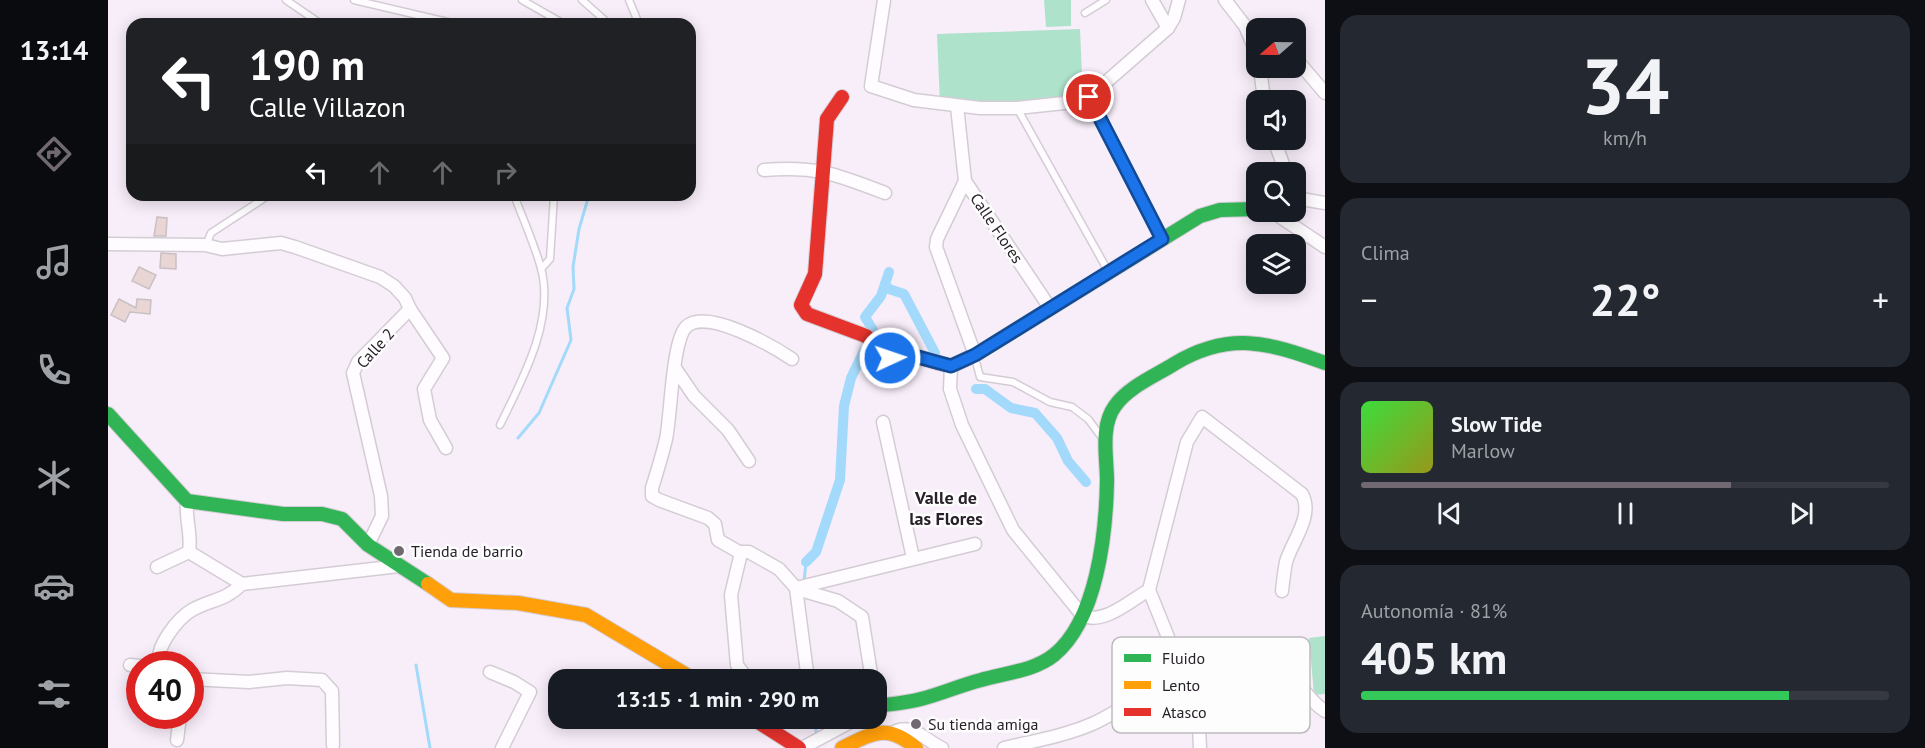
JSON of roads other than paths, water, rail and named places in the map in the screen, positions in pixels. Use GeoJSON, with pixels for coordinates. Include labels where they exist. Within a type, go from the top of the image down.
{"type":"FeatureCollection","features":[{"type":"Feature","properties":{"kind":"street"},"geometry":{"type":"LineString","coordinates":[[884,0],[871,86],[914,100],[957,106],[1017,108],[1074,102],[1089,97],[1168,28],[1174,18],[1179,0]]}},
{"type":"Feature","properties":{"kind":"street"},"geometry":{"type":"LineString","coordinates":[[1152,0],[1168,28]]}},
{"type":"Feature","properties":{"kind":"street"},"geometry":{"type":"LineString","coordinates":[[1225,0],[1246,23]]}},
{"type":"Feature","properties":{"kind":"street"},"geometry":{"type":"LineString","coordinates":[[1306,71],[1325,93]]}},
{"type":"Feature","properties":{"kind":"street"},"geometry":{"type":"LineString","coordinates":[[842,97],[827,119],[825,171],[815,274],[801,305],[807,314],[866,336],[890,358],[918,357],[951,366],[975,355],[1200,216],[1220,210],[1246,209]]}},
{"type":"Feature","properties":{"kind":"street","name":"Calle Flores"},"geometry":{"type":"LineString","coordinates":[[957,106],[965,181],[1050,308]]}},
{"type":"Feature","properties":{"kind":"street"},"geometry":{"type":"LineString","coordinates":[[764,170],[792,168],[825,171],[885,193]]}},
{"type":"Feature","properties":{"kind":"street"},"geometry":{"type":"LineString","coordinates":[[965,181],[937,239],[936,247],[975,355]]}},
{"type":"Feature","properties":{"kind":"street"},"geometry":{"type":"LineString","coordinates":[[1306,200],[1325,203]]}},
{"type":"Feature","properties":{"kind":"street"},"geometry":{"type":"LineString","coordinates":[[1288,222],[1325,247]]}},
{"type":"Feature","properties":{"kind":"street"},"geometry":{"type":"LineString","coordinates":[[108,244],[206,245],[222,249],[280,243],[380,277],[405,298],[443,358],[424,389],[430,420],[446,448]]}},
{"type":"Feature","properties":{"kind":"street","name":"Calle 2"},"geometry":{"type":"LineString","coordinates":[[368,545],[382,516],[381,495],[353,373],[358,362],[410,309]]}},
{"type":"Feature","properties":{"kind":"street"},"geometry":{"type":"LineString","coordinates":[[792,359],[768,343],[734,327],[692,323],[685,328],[675,368],[666,439],[652,488],[652,496],[708,518],[715,524],[718,540],[739,552],[749,552],[779,569],[796,588],[838,601],[862,617],[871,669]]}},
{"type":"Feature","properties":{"kind":"street"},"geometry":{"type":"LineString","coordinates":[[887,704],[923,699],[970,682],[1030,667],[1054,654],[1082,615],[1097,577],[1107,481],[1106,444],[1114,406],[1132,391],[1194,350],[1235,341],[1290,349],[1325,363]]}},
{"type":"Feature","properties":{"kind":"street"},"geometry":{"type":"LineString","coordinates":[[951,366],[950,389],[962,424],[1013,530],[1082,615],[1095,619],[1107,615],[1149,590]]}},
{"type":"Feature","properties":{"kind":"street"},"geometry":{"type":"LineString","coordinates":[[675,368],[693,396],[728,429],[749,461]]}},
{"type":"Feature","properties":{"kind":"street"},"geometry":{"type":"LineString","coordinates":[[108,414],[187,501],[283,514],[342,519],[368,545],[451,600],[472,603],[518,603],[594,618],[677,669]]}},
{"type":"Feature","properties":{"kind":"street"},"geometry":{"type":"LineString","coordinates":[[1168,637],[1149,590],[1187,442],[1202,417],[1302,494],[1306,502],[1306,513],[1286,561],[1281,591]]}},
{"type":"Feature","properties":{"kind":"street"},"geometry":{"type":"LineString","coordinates":[[883,422],[913,558]]}},
{"type":"Feature","properties":{"kind":"street"},"geometry":{"type":"LineString","coordinates":[[187,501],[189,552]]}},
{"type":"Feature","properties":{"kind":"street"},"geometry":{"type":"LineString","coordinates":[[796,588],[975,544]]}},
{"type":"Feature","properties":{"kind":"street"},"geometry":{"type":"LineString","coordinates":[[157,567],[189,552]]}},
{"type":"Feature","properties":{"kind":"street"},"geometry":{"type":"LineString","coordinates":[[189,552],[242,584]]}},
{"type":"Feature","properties":{"kind":"street"},"geometry":{"type":"LineString","coordinates":[[739,552],[731,595],[737,665],[740,669]]}},
{"type":"Feature","properties":{"kind":"street"},"geometry":{"type":"LineString","coordinates":[[161,651],[182,618],[198,607],[224,599],[242,584],[399,566]]}},
{"type":"Feature","properties":{"kind":"street"},"geometry":{"type":"LineString","coordinates":[[796,588],[807,669]]}},
{"type":"Feature","properties":{"kind":"street"},"geometry":{"type":"LineString","coordinates":[[490,672],[530,692],[502,748]]}},
{"type":"Feature","properties":{"kind":"street"},"geometry":{"type":"LineString","coordinates":[[204,680],[249,682],[287,678],[322,680],[332,691],[333,745]]}},
{"type":"Feature","properties":{"kind":"street"},"geometry":{"type":"LineString","coordinates":[[1310,701],[1325,711]]}},
{"type":"Feature","properties":{"kind":"street"},"geometry":{"type":"LineString","coordinates":[[1004,748],[1065,734],[1094,724],[1112,713]]}},
{"type":"Feature","properties":{"kind":"street"},"geometry":{"type":"LineString","coordinates":[[842,748],[875,732],[896,731],[903,728],[910,729],[942,748]]}},
{"type":"Feature","properties":{"kind":"street"},"geometry":{"type":"LineString","coordinates":[[177,740],[178,729]]}},
{"type":"Feature","properties":{"kind":"street"},"geometry":{"type":"LineString","coordinates":[[770,729],[800,748],[837,729]]}},
{"type":"Feature","properties":{"kind":"street"},"geometry":{"type":"LineString","coordinates":[[896,731],[916,748]]}},
{"type":"Feature","properties":{"kind":"street"},"geometry":{"type":"LineString","coordinates":[[1199,733],[1200,748]]}},
{"type":"Feature","properties":{"kind":"lane"},"geometry":{"type":"LineString","coordinates":[[286,0],[312,18]]}},
{"type":"Feature","properties":{"kind":"lane"},"geometry":{"type":"LineString","coordinates":[[354,0],[430,18]]}},
{"type":"Feature","properties":{"kind":"lane"},"geometry":{"type":"LineString","coordinates":[[522,0],[554,18]]}},
{"type":"Feature","properties":{"kind":"lane"},"geometry":{"type":"LineString","coordinates":[[582,0],[601,18]]}},
{"type":"Feature","properties":{"kind":"lane"},"geometry":{"type":"LineString","coordinates":[[629,0],[636,18]]}},
{"type":"Feature","properties":{"kind":"lane"},"geometry":{"type":"LineString","coordinates":[[1085,13],[1106,0]]}},
{"type":"Feature","properties":{"kind":"lane"},"geometry":{"type":"LineString","coordinates":[[1089,97],[1162,239]]}},
{"type":"Feature","properties":{"kind":"lane"},"geometry":{"type":"LineString","coordinates":[[1017,108],[1109,271]]}},
{"type":"Feature","properties":{"kind":"lane"},"geometry":{"type":"LineString","coordinates":[[206,245],[211,233],[259,201]]}},
{"type":"Feature","properties":{"kind":"lane"},"geometry":{"type":"LineString","coordinates":[[500,425],[530,361],[544,306],[541,269],[516,201]]}},
{"type":"Feature","properties":{"kind":"lane"},"geometry":{"type":"LineString","coordinates":[[541,269],[550,259],[554,201]]}},
{"type":"Feature","properties":{"kind":"lane"},"geometry":{"type":"LineString","coordinates":[[975,355],[980,377],[1013,382],[1050,402],[1072,407],[1088,419],[1106,444]]}},
{"type":"Feature","properties":{"kind":"waterway"},"geometry":{"type":"LineString","coordinates":[[518,438],[539,413],[571,340],[567,308],[574,289],[573,267],[579,229],[587,201]]}},
{"type":"Feature","properties":{"kind":"waterway"},"geometry":{"type":"LineString","coordinates":[[872,333],[873,330],[865,317],[881,296],[889,272]]}},
{"type":"Feature","properties":{"kind":"waterway"},"geometry":{"type":"LineString","coordinates":[[885,284],[889,289],[904,294],[935,353]]}},
{"type":"Feature","properties":{"kind":"waterway"},"geometry":{"type":"LineString","coordinates":[[806,562],[816,552],[840,480],[844,406],[851,378],[865,349]]}},
{"type":"Feature","properties":{"kind":"waterway"},"geometry":{"type":"LineString","coordinates":[[976,389],[985,389],[1011,408],[1035,413],[1057,438],[1068,461],[1086,482]]}},
{"type":"Feature","properties":{"kind":"waterway"},"geometry":{"type":"LineString","coordinates":[[804,582],[806,562]]}},
{"type":"Feature","properties":{"kind":"waterway"},"geometry":{"type":"LineString","coordinates":[[416,665],[430,748]]}},
{"type":"Feature","properties":{"kind":"place","name":"Tienda de barrio"},"geometry":{"type":"Point","coordinates":[399,551]}},
{"type":"Feature","properties":{"kind":"place","name":"Su tienda amiga"},"geometry":{"type":"Point","coordinates":[916,724]}},
{"type":"Feature","properties":{"kind":"district","name":"Valle de las Flores"},"geometry":{"type":"Point","coordinates":[946,508]}}]}
